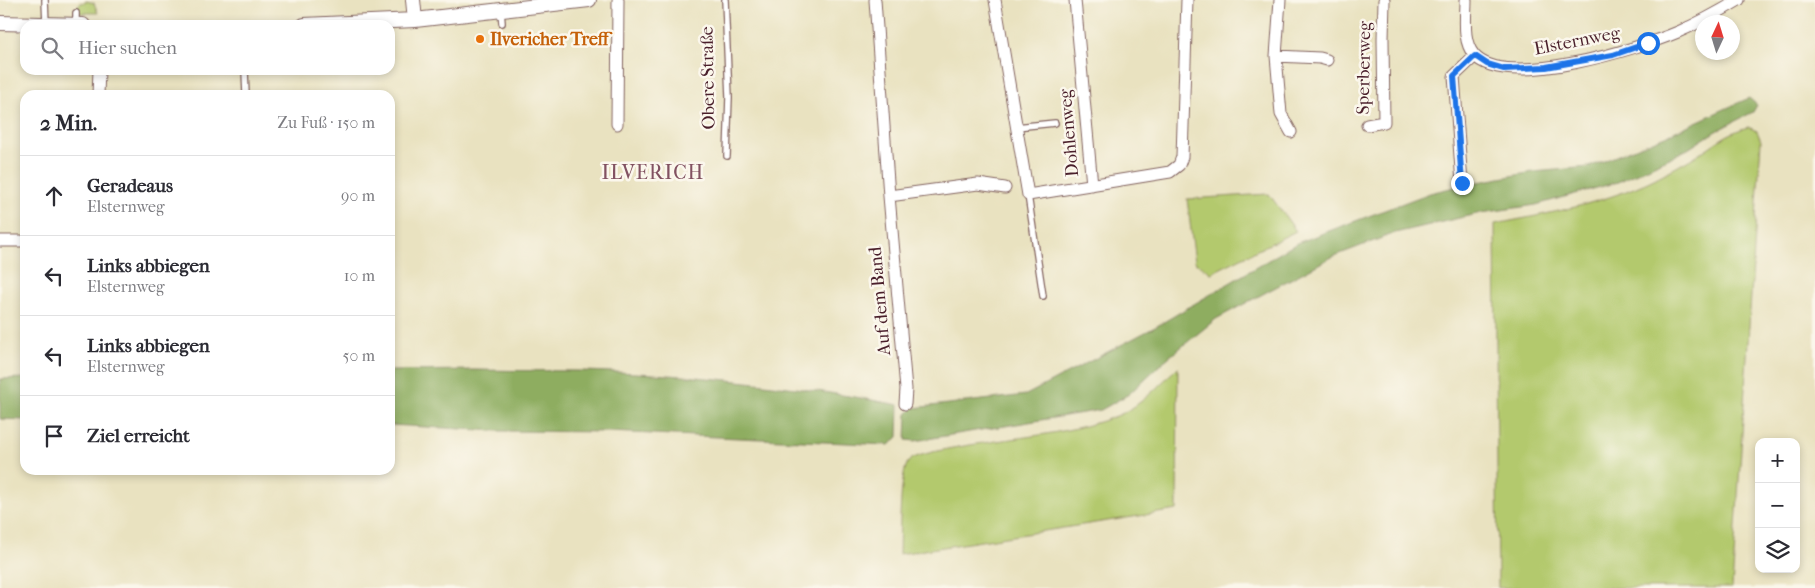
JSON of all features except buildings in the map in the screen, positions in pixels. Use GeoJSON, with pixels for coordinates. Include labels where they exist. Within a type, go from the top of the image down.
{"type":"FeatureCollection","features":[{"type":"Feature","properties":{"kind":"street"},"geometry":{"type":"LineString","coordinates":[[413,0],[415,20]]}},
{"type":"Feature","properties":{"kind":"street"},"geometry":{"type":"LineString","coordinates":[[395,22],[502,17],[589,0]]}},
{"type":"Feature","properties":{"kind":"street"},"geometry":{"type":"LineString","coordinates":[[617,124],[618,0]]}},
{"type":"Feature","properties":{"kind":"street","name":"Auf dem Band"},"geometry":{"type":"LineString","coordinates":[[875,0],[889,196],[906,389],[905,404]]}},
{"type":"Feature","properties":{"kind":"street"},"geometry":{"type":"LineString","coordinates":[[995,0],[1028,195],[1092,185]]}},
{"type":"Feature","properties":{"kind":"street","name":"Dohlenweg"},"geometry":{"type":"LineString","coordinates":[[1075,0],[1092,185],[1170,172],[1179,165],[1182,158],[1187,0]]}},
{"type":"Feature","properties":{"kind":"street"},"geometry":{"type":"LineString","coordinates":[[1280,0],[1276,56],[1281,114],[1291,132]]}},
{"type":"Feature","properties":{"kind":"street","name":"Sperberweg"},"geometry":{"type":"LineString","coordinates":[[1367,125],[1384,122],[1382,39],[1384,0]]}},
{"type":"Feature","properties":{"kind":"street"},"geometry":{"type":"LineString","coordinates":[[1462,183],[1454,76],[1475,56],[1467,45],[1466,0]]}},
{"type":"Feature","properties":{"kind":"street","name":"Elsternweg"},"geometry":{"type":"LineString","coordinates":[[1475,56],[1487,64],[1504,69],[1546,67],[1585,61],[1613,55],[1679,32],[1738,0]]}},
{"type":"Feature","properties":{"kind":"street"},"geometry":{"type":"LineString","coordinates":[[0,23],[20,23]]}},
{"type":"Feature","properties":{"kind":"street"},"geometry":{"type":"LineString","coordinates":[[1276,56],[1327,60]]}},
{"type":"Feature","properties":{"kind":"street"},"geometry":{"type":"LineString","coordinates":[[98,90],[99,75]]}},
{"type":"Feature","properties":{"kind":"street"},"geometry":{"type":"LineString","coordinates":[[889,196],[978,184],[1005,188]]}},
{"type":"Feature","properties":{"kind":"street"},"geometry":{"type":"LineString","coordinates":[[0,241],[20,241]]}},
{"type":"Feature","properties":{"kind":"lane"},"geometry":{"type":"LineString","coordinates":[[45,0],[46,20]]}},
{"type":"Feature","properties":{"kind":"lane","name":"Obere Straße"},"geometry":{"type":"LineString","coordinates":[[725,0],[729,97],[728,156]]}},
{"type":"Feature","properties":{"kind":"lane"},"geometry":{"type":"LineString","coordinates":[[245,75],[246,90]]}},
{"type":"Feature","properties":{"kind":"lane"},"geometry":{"type":"LineString","coordinates":[[1016,127],[1055,123]]}},
{"type":"Feature","properties":{"kind":"lane"},"geometry":{"type":"LineString","coordinates":[[1028,195],[1043,296]]}},
{"type":"Feature","properties":{"kind":"green space"},"geometry":{"type":"Polygon","coordinates":[[[87,1],[94,3],[98,13],[76,13],[79,4],[87,1]]]}},
{"type":"Feature","properties":{"kind":"green space"},"geometry":{"type":"Polygon","coordinates":[[[1749,98],[1757,105],[1753,112],[1716,131],[1688,149],[1618,182],[1536,205],[1481,213],[1395,233],[1332,257],[1216,319],[1164,361],[1129,394],[1101,410],[915,441],[906,440],[907,414],[913,408],[1026,395],[1157,326],[1297,243],[1430,193],[1533,172],[1589,167],[1665,136],[1749,98]]]}},
{"type":"Feature","properties":{"kind":"green space"},"geometry":{"type":"Polygon","coordinates":[[[1748,127],[1757,131],[1761,141],[1732,588],[1498,588],[1495,224],[1576,207],[1616,195],[1654,179],[1727,136],[1748,127]]]}},
{"type":"Feature","properties":{"kind":"green space"},"geometry":{"type":"Polygon","coordinates":[[[1269,194],[1296,231],[1211,273],[1195,262],[1187,199],[1269,194]]]}},
{"type":"Feature","properties":{"kind":"green space"},"geometry":{"type":"Polygon","coordinates":[[[1178,367],[1177,510],[899,554],[903,477],[909,461],[932,452],[1055,432],[1111,418],[1127,411],[1143,400],[1178,367]]]}},
{"type":"Feature","properties":{"kind":"green space"},"geometry":{"type":"Polygon","coordinates":[[[395,371],[616,372],[758,383],[899,405],[898,437],[889,445],[609,432],[497,431],[395,425],[395,371]]]}},
{"type":"Feature","properties":{"kind":"green space"},"geometry":{"type":"Polygon","coordinates":[[[20,378],[20,420],[0,419],[0,379],[20,378]]]}},
{"type":"Feature","properties":{"kind":"place","name":"Ilvericher Treff"},"geometry":{"type":"Point","coordinates":[480,39]}},
{"type":"Feature","properties":{"kind":"district","name":"ILVERICH"},"geometry":{"type":"Point","coordinates":[653,172]}},
{"type":"Feature","properties":{"kind":"route"},"geometry":{"type":"LineString","coordinates":[[1462,183],[1454,76],[1475,56],[1487,64],[1504,69],[1546,67],[1613,55],[1648,43]]}}]}
